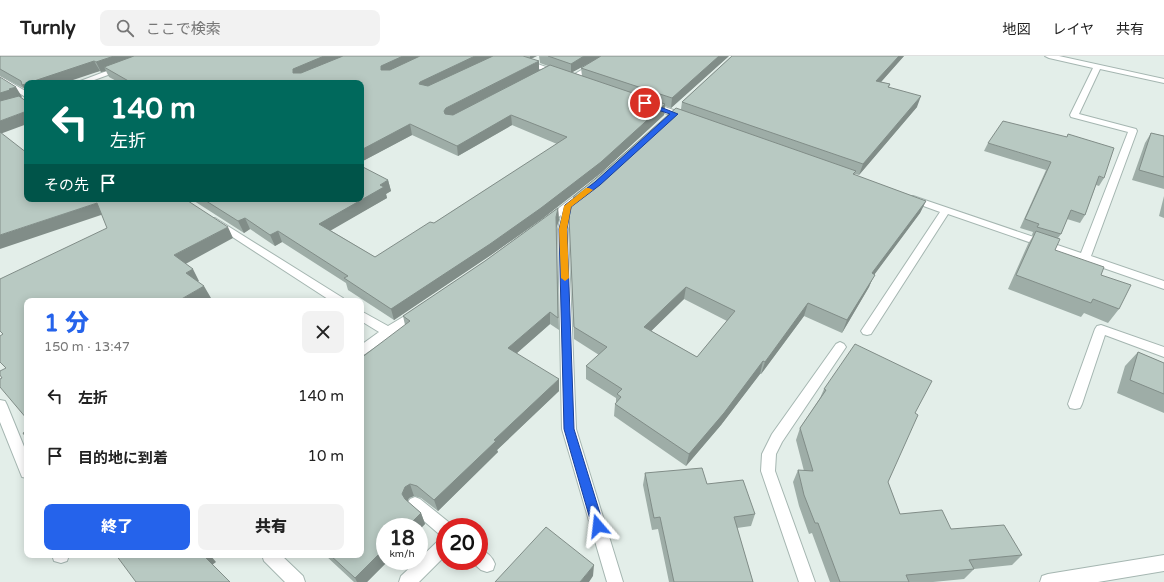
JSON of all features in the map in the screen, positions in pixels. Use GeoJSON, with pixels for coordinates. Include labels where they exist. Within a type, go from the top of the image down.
{"type":"FeatureCollection","features":[{"type":"Feature","properties":{"kind":"street"},"geometry":{"type":"LineString","coordinates":[[505,57],[530,64],[546,72],[575,79],[610,56]]}},
{"type":"Feature","properties":{"kind":"street"},"geometry":{"type":"LineString","coordinates":[[1049,56],[1164,81]]}},
{"type":"Feature","properties":{"kind":"street"},"geometry":{"type":"LineString","coordinates":[[530,64],[540,58]]}},
{"type":"Feature","properties":{"kind":"street"},"geometry":{"type":"LineString","coordinates":[[88,80],[130,66]]}},
{"type":"Feature","properties":{"kind":"street"},"geometry":{"type":"LineString","coordinates":[[1085,257],[1132,131],[1074,115],[1097,67]]}},
{"type":"Feature","properties":{"kind":"street"},"geometry":{"type":"LineString","coordinates":[[0,78],[24,94]]}},
{"type":"Feature","properties":{"kind":"street"},"geometry":{"type":"LineString","coordinates":[[645,103],[697,122]]}},
{"type":"Feature","properties":{"kind":"street"},"geometry":{"type":"LineString","coordinates":[[537,229],[591,188]]}},
{"type":"Feature","properties":{"kind":"street"},"geometry":{"type":"LineString","coordinates":[[900,195],[1164,285]]}},
{"type":"Feature","properties":{"kind":"street"},"geometry":{"type":"LineString","coordinates":[[568,206],[563,229],[569,429],[615,582]]}},
{"type":"Feature","properties":{"kind":"street"},"geometry":{"type":"LineString","coordinates":[[867,331],[945,211]]}},
{"type":"Feature","properties":{"kind":"street"},"geometry":{"type":"LineString","coordinates":[[207,216],[334,298]]}},
{"type":"Feature","properties":{"kind":"street"},"geometry":{"type":"LineString","coordinates":[[364,349],[426,307]]}},
{"type":"Feature","properties":{"kind":"street"},"geometry":{"type":"LineString","coordinates":[[364,317],[388,332]]}},
{"type":"Feature","properties":{"kind":"street"},"geometry":{"type":"LineString","coordinates":[[1075,404],[1100,329],[1164,352]]}},
{"type":"Feature","properties":{"kind":"street"},"geometry":{"type":"LineString","coordinates":[[807,582],[768,471],[769,454],[777,438],[840,347]]}},
{"type":"Feature","properties":{"kind":"street"},"geometry":{"type":"LineString","coordinates":[[0,404],[24,464]]}},
{"type":"Feature","properties":{"kind":"street"},"geometry":{"type":"LineString","coordinates":[[414,504],[436,522]]}},
{"type":"Feature","properties":{"kind":"street"},"geometry":{"type":"LineString","coordinates":[[407,582],[436,554]]}},
{"type":"Feature","properties":{"kind":"street"},"geometry":{"type":"LineString","coordinates":[[273,558],[297,582]]}},
{"type":"Feature","properties":{"kind":"street"},"geometry":{"type":"LineString","coordinates":[[1048,582],[1164,564]]}},
{"type":"Feature","properties":{"kind":"building"},"geometry":{"type":"Polygon","coordinates":[[[0,56],[114,56],[37,80],[24,80],[24,84],[22,85],[21,81],[0,69],[0,56]]]}},
{"type":"Feature","properties":{"kind":"building"},"geometry":{"type":"Polygon","coordinates":[[[134,56],[324,56],[293,69],[293,73],[301,73],[343,56],[403,56],[381,66],[381,70],[390,70],[420,56],[475,56],[420,82],[419,84],[428,86],[493,56],[523,56],[539,61],[446,108],[444,111],[445,114],[453,115],[550,65],[665,104],[601,162],[541,208],[490,244],[391,309],[344,278],[348,276],[278,231],[270,235],[245,218],[238,221],[208,202],[358,202],[319,224],[375,257],[430,222],[434,223],[567,137],[511,115],[457,146],[410,124],[364,148],[364,80],[127,80],[104,67],[134,56]]]}},
{"type":"Feature","properties":{"kind":"building"},"geometry":{"type":"Polygon","coordinates":[[[548,56],[584,56],[571,64],[548,56]]]}},
{"type":"Feature","properties":{"kind":"building"},"geometry":{"type":"Polygon","coordinates":[[[601,56],[719,56],[672,98],[581,68],[601,56]]]}},
{"type":"Feature","properties":{"kind":"building"},"geometry":{"type":"Polygon","coordinates":[[[732,56],[899,56],[876,81],[890,84],[888,87],[921,96],[863,164],[682,102],[732,56]]]}},
{"type":"Feature","properties":{"kind":"building"},"geometry":{"type":"Polygon","coordinates":[[[0,77],[16,87],[0,93],[0,77]]]}},
{"type":"Feature","properties":{"kind":"building"},"geometry":{"type":"Polygon","coordinates":[[[19,96],[24,100],[24,112],[0,121],[0,101],[19,96]]]}},
{"type":"Feature","properties":{"kind":"building"},"geometry":{"type":"Polygon","coordinates":[[[676,108],[856,171],[853,174],[926,201],[872,273],[875,275],[847,320],[808,303],[765,362],[763,361],[724,413],[689,454],[615,404],[621,397],[617,394],[622,389],[586,366],[607,347],[574,327],[569,217],[574,196],[676,108]],[[686,287],[644,327],[697,357],[735,311],[686,287]]]}},
{"type":"Feature","properties":{"kind":"building"},"geometry":{"type":"Polygon","coordinates":[[[1003,121],[1067,137],[1068,134],[1114,148],[1104,178],[1099,176],[1085,215],[1071,210],[1061,234],[1037,227],[1039,224],[1025,219],[1051,162],[988,143],[1003,121]]]}},
{"type":"Feature","properties":{"kind":"building"},"geometry":{"type":"Polygon","coordinates":[[[0,132],[24,151],[24,202],[190,202],[228,227],[174,255],[193,269],[186,273],[204,286],[183,298],[24,298],[24,415],[0,387],[0,379],[2,378],[0,371],[6,368],[0,362],[0,336],[3,334],[0,331],[0,279],[107,228],[97,203],[0,235],[0,132]]]}},
{"type":"Feature","properties":{"kind":"building"},"geometry":{"type":"Polygon","coordinates":[[[1151,133],[1164,136],[1164,177],[1139,170],[1151,133]]]}},
{"type":"Feature","properties":{"kind":"building"},"geometry":{"type":"Polygon","coordinates":[[[364,168],[388,180],[380,185],[384,187],[364,198],[364,168]]]}},
{"type":"Feature","properties":{"kind":"building"},"geometry":{"type":"Polygon","coordinates":[[[558,208],[556,217],[558,318],[550,312],[508,348],[559,379],[494,440],[496,441],[434,500],[417,486],[410,484],[405,487],[402,494],[405,499],[421,513],[416,518],[376,518],[376,557],[355,578],[333,558],[364,558],[364,356],[410,321],[403,316],[485,261],[558,208]]]}},
{"type":"Feature","properties":{"kind":"building"},"geometry":{"type":"Polygon","coordinates":[[[1036,231],[1060,239],[1055,250],[1104,267],[1101,275],[1131,285],[1119,309],[1093,299],[1091,303],[1016,275],[1036,231]]]}},
{"type":"Feature","properties":{"kind":"building"},"geometry":{"type":"Polygon","coordinates":[[[855,344],[932,381],[915,413],[918,415],[888,482],[900,514],[942,510],[951,529],[1004,525],[1022,555],[969,560],[974,569],[906,575],[909,582],[840,582],[818,523],[815,523],[804,495],[798,470],[813,471],[800,428],[826,390],[824,389],[855,344]]]}},
{"type":"Feature","properties":{"kind":"building"},"geometry":{"type":"Polygon","coordinates":[[[1138,352],[1164,363],[1164,394],[1130,380],[1138,352]]]}},
{"type":"Feature","properties":{"kind":"building"},"geometry":{"type":"Polygon","coordinates":[[[702,468],[707,484],[743,480],[755,514],[734,517],[753,582],[674,582],[660,517],[654,518],[645,473],[702,468]]]}},
{"type":"Feature","properties":{"kind":"building"},"geometry":{"type":"Polygon","coordinates":[[[546,527],[594,565],[580,582],[495,582],[546,527]]]}},
{"type":"Feature","properties":{"kind":"building"},"geometry":{"type":"Polygon","coordinates":[[[118,558],[206,558],[230,582],[136,582],[118,558]]]}},
{"type":"Feature","properties":{"kind":"slow traffic"},"geometry":{"type":"LineString","coordinates":[[565,278],[563,229],[568,206],[589,190]]}},
{"type":"Feature","properties":{"kind":"route"},"geometry":{"type":"LineString","coordinates":[[598,526],[569,429],[563,229],[568,206],[597,183],[674,114],[645,103]]}}]}
